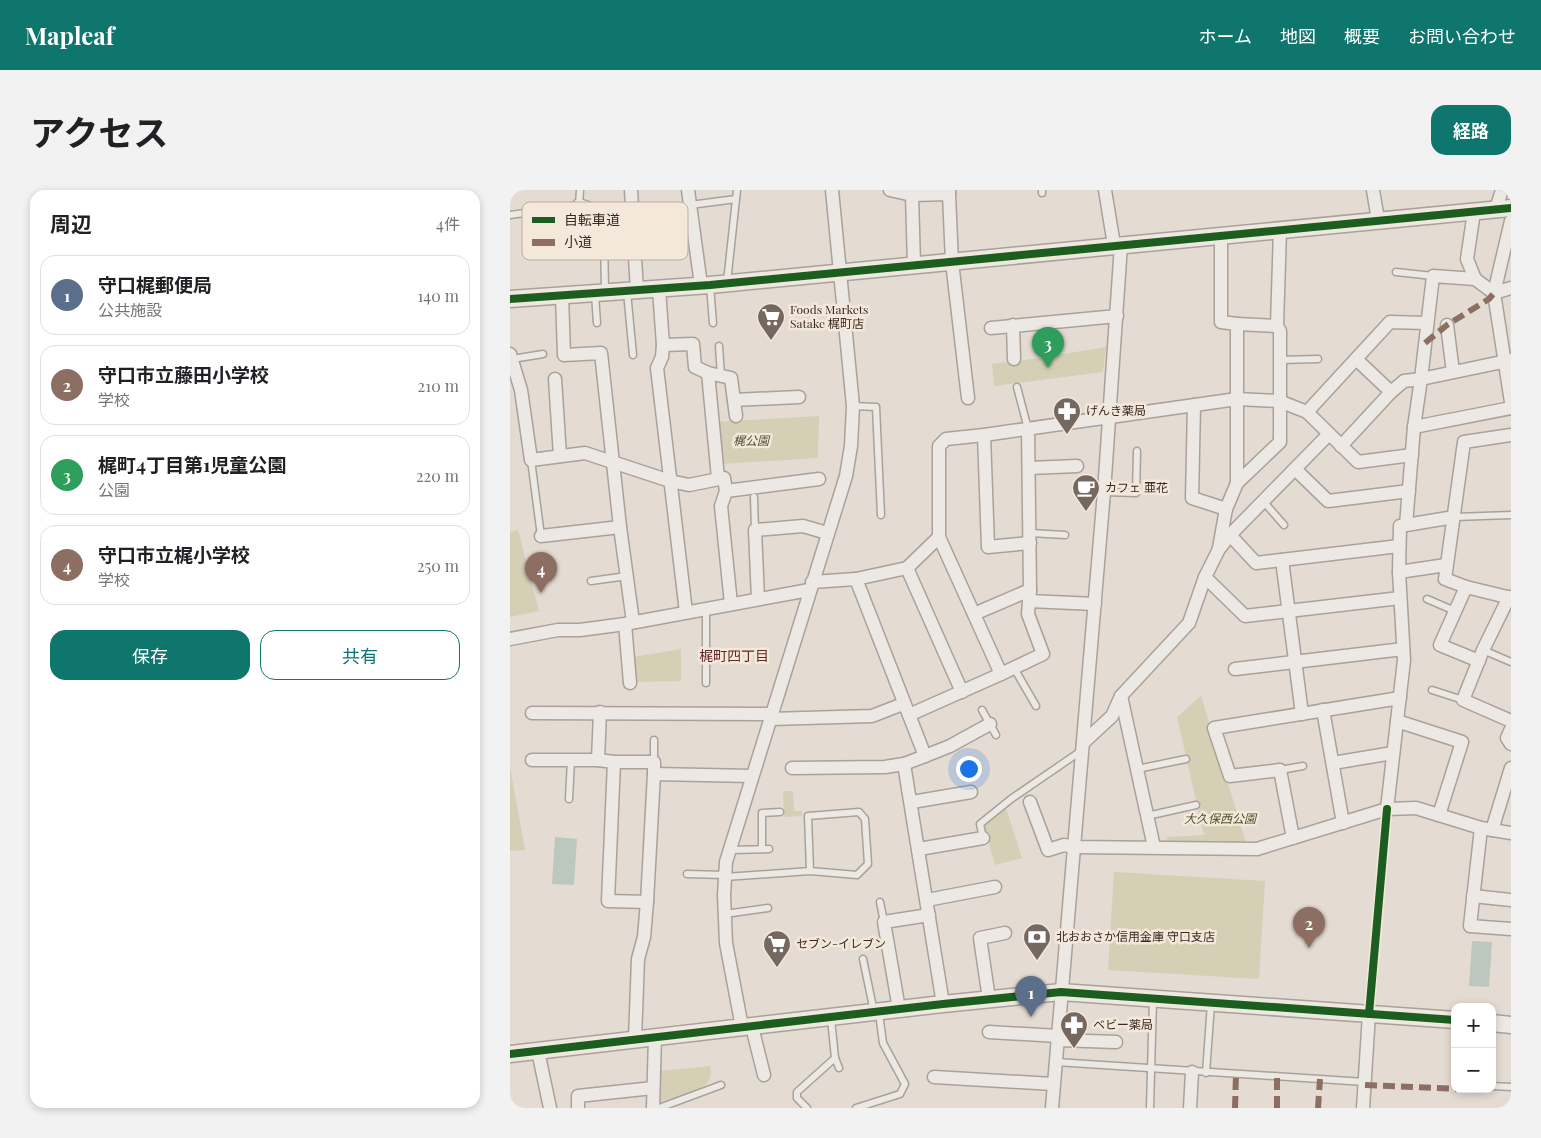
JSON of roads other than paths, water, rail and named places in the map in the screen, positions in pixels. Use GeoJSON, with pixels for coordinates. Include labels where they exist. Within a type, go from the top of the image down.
{"type":"FeatureCollection","features":[{"type":"Feature","properties":{"kind":"street"},"geometry":{"type":"LineString","coordinates":[[688,190],[706,285]]}},
{"type":"Feature","properties":{"kind":"street"},"geometry":{"type":"LineString","coordinates":[[764,1075],[747,1027],[726,943],[726,862],[846,476],[851,446],[853,406],[832,190]]}},
{"type":"Feature","properties":{"kind":"street"},"geometry":{"type":"LineString","coordinates":[[890,190],[912,194],[949,192],[952,262],[968,398]]}},
{"type":"Feature","properties":{"kind":"street"},"geometry":{"type":"LineString","coordinates":[[1052,1108],[1095,604],[1117,316],[1118,245],[1105,190]]}},
{"type":"Feature","properties":{"kind":"street"},"geometry":{"type":"LineString","coordinates":[[1373,190],[1378,220]]}},
{"type":"Feature","properties":{"kind":"street"},"geometry":{"type":"LineString","coordinates":[[510,299],[706,285],[1504,209],[1502,190]]}},
{"type":"Feature","properties":{"kind":"street"},"geometry":{"type":"LineString","coordinates":[[912,194],[914,264]]}},
{"type":"Feature","properties":{"kind":"street"},"geometry":{"type":"LineString","coordinates":[[1474,212],[1467,259],[1475,279],[1494,293]]}},
{"type":"Feature","properties":{"kind":"street"},"geometry":{"type":"LineString","coordinates":[[1511,221],[1494,293],[1508,361],[1511,402]]}},
{"type":"Feature","properties":{"kind":"street"},"geometry":{"type":"LineString","coordinates":[[1237,483],[1280,442],[1280,331],[1278,326],[1280,230]]}},
{"type":"Feature","properties":{"kind":"street"},"geometry":{"type":"LineString","coordinates":[[1221,236],[1221,322],[1278,326]]}},
{"type":"Feature","properties":{"kind":"street"},"geometry":{"type":"LineString","coordinates":[[632,260],[632,291]]}},
{"type":"Feature","properties":{"kind":"street"},"geometry":{"type":"LineString","coordinates":[[1406,525],[1414,426],[1433,276],[1475,279]]}},
{"type":"Feature","properties":{"kind":"street"},"geometry":{"type":"LineString","coordinates":[[1494,293],[1511,288]]}},
{"type":"Feature","properties":{"kind":"street"},"geometry":{"type":"LineString","coordinates":[[659,289],[663,345],[662,357],[657,368],[686,612]]}},
{"type":"Feature","properties":{"kind":"street"},"geometry":{"type":"LineString","coordinates":[[562,296],[564,354],[601,353],[627,576],[630,682]]}},
{"type":"Feature","properties":{"kind":"street"},"geometry":{"type":"LineString","coordinates":[[991,328],[1117,316]]}},
{"type":"Feature","properties":{"kind":"street"},"geometry":{"type":"LineString","coordinates":[[1307,412],[1390,322],[1427,323]]}},
{"type":"Feature","properties":{"kind":"street"},"geometry":{"type":"LineString","coordinates":[[1219,549],[1226,509],[1237,483],[1237,324]]}},
{"type":"Feature","properties":{"kind":"street"},"geometry":{"type":"LineString","coordinates":[[1013,325],[1014,360]]}},
{"type":"Feature","properties":{"kind":"street"},"geometry":{"type":"LineString","coordinates":[[1448,325],[1453,372]]}},
{"type":"Feature","properties":{"kind":"street"},"geometry":{"type":"LineString","coordinates":[[663,345],[692,344],[695,368],[731,378],[736,416]]}},
{"type":"Feature","properties":{"kind":"street"},"geometry":{"type":"LineString","coordinates":[[511,357],[521,390],[531,460],[585,453],[689,485],[724,478],[726,490],[721,506],[731,604]]}},
{"type":"Feature","properties":{"kind":"street"},"geometry":{"type":"LineString","coordinates":[[1356,359],[1391,392]]}},
{"type":"Feature","properties":{"kind":"street"},"geometry":{"type":"LineString","coordinates":[[1342,446],[1391,392],[1404,381],[1508,361]]}},
{"type":"Feature","properties":{"kind":"street"},"geometry":{"type":"LineString","coordinates":[[708,373],[718,478]]}},
{"type":"Feature","properties":{"kind":"street"},"geometry":{"type":"LineString","coordinates":[[555,379],[560,456]]}},
{"type":"Feature","properties":{"kind":"street"},"geometry":{"type":"LineString","coordinates":[[734,400],[799,397]]}},
{"type":"Feature","properties":{"kind":"street"},"geometry":{"type":"LineString","coordinates":[[1001,674],[939,536],[939,446],[946,439],[1194,405],[1237,400],[1279,400],[1307,412],[1358,462],[1412,456]]}},
{"type":"Feature","properties":{"kind":"street"},"geometry":{"type":"LineString","coordinates":[[1194,405],[1192,498],[1226,509]]}},
{"type":"Feature","properties":{"kind":"street"},"geometry":{"type":"LineString","coordinates":[[1414,426],[1511,408]]}},
{"type":"Feature","properties":{"kind":"street"},"geometry":{"type":"LineString","coordinates":[[532,713],[600,712],[872,716],[906,709],[962,692],[1043,654],[1028,614],[1030,538],[1028,429]]}},
{"type":"Feature","properties":{"kind":"street"},"geometry":{"type":"LineString","coordinates":[[1083,746],[1112,716],[1120,696],[1190,623],[1205,577],[1219,549],[1230,535],[1329,434]]}},
{"type":"Feature","properties":{"kind":"street"},"geometry":{"type":"LineString","coordinates":[[1511,434],[1464,442],[1445,579],[1510,598],[1481,655],[1463,700],[1511,721]]}},
{"type":"Feature","properties":{"kind":"street"},"geometry":{"type":"LineString","coordinates":[[984,435],[988,547],[1030,538]]}},
{"type":"Feature","properties":{"kind":"street"},"geometry":{"type":"LineString","coordinates":[[1029,468],[1077,466]]}},
{"type":"Feature","properties":{"kind":"street"},"geometry":{"type":"LineString","coordinates":[[1295,469],[1328,501],[1409,490]]}},
{"type":"Feature","properties":{"kind":"street"},"geometry":{"type":"LineString","coordinates":[[726,490],[819,479]]}},
{"type":"Feature","properties":{"kind":"street"},"geometry":{"type":"LineString","coordinates":[[1387,809],[1404,660],[1398,572],[1400,526],[1454,517]]}},
{"type":"Feature","properties":{"kind":"street"},"geometry":{"type":"LineString","coordinates":[[758,599],[755,530],[803,526],[827,533]]}},
{"type":"Feature","properties":{"kind":"street"},"geometry":{"type":"LineString","coordinates":[[541,536],[620,527]]}},
{"type":"Feature","properties":{"kind":"street"},"geometry":{"type":"LineString","coordinates":[[1230,535],[1256,563],[1399,546]]}},
{"type":"Feature","properties":{"kind":"street"},"geometry":{"type":"LineString","coordinates":[[510,639],[558,630],[580,630],[629,623],[758,599],[811,586],[906,568],[939,536]]}},
{"type":"Feature","properties":{"kind":"street"},"geometry":{"type":"LineString","coordinates":[[1282,560],[1302,714]]}},
{"type":"Feature","properties":{"kind":"street"},"geometry":{"type":"LineString","coordinates":[[1398,572],[1446,565]]}},
{"type":"Feature","properties":{"kind":"street"},"geometry":{"type":"LineString","coordinates":[[906,568],[962,692]]}},
{"type":"Feature","properties":{"kind":"street"},"geometry":{"type":"LineString","coordinates":[[1205,577],[1246,616],[1400,598]]}},
{"type":"Feature","properties":{"kind":"street"},"geometry":{"type":"LineString","coordinates":[[856,579],[925,756]]}},
{"type":"Feature","properties":{"kind":"street"},"geometry":{"type":"LineString","coordinates":[[1466,586],[1440,645],[1481,655]]}},
{"type":"Feature","properties":{"kind":"street"},"geometry":{"type":"LineString","coordinates":[[974,614],[1029,596],[1095,604]]}},
{"type":"Feature","properties":{"kind":"street"},"geometry":{"type":"LineString","coordinates":[[1235,669],[1403,649]]}},
{"type":"Feature","properties":{"kind":"street"},"geometry":{"type":"LineString","coordinates":[[1120,696],[1154,848]]}},
{"type":"Feature","properties":{"kind":"street"},"geometry":{"type":"LineString","coordinates":[[1293,838],[1280,770],[1230,776],[1214,728],[1400,698]]}},
{"type":"Feature","properties":{"kind":"street"},"geometry":{"type":"LineString","coordinates":[[1323,710],[1343,823]]}},
{"type":"Feature","properties":{"kind":"street"},"geometry":{"type":"LineString","coordinates":[[598,760],[600,712]]}},
{"type":"Feature","properties":{"kind":"street"},"geometry":{"type":"LineString","coordinates":[[1397,720],[1462,742],[1438,815]]}},
{"type":"Feature","properties":{"kind":"street"},"geometry":{"type":"LineString","coordinates":[[1511,729],[1507,738],[1511,744]]}},
{"type":"Feature","properties":{"kind":"street"},"geometry":{"type":"LineString","coordinates":[[792,768],[885,767],[904,764],[993,730]]}},
{"type":"Feature","properties":{"kind":"street"},"geometry":{"type":"LineString","coordinates":[[1333,763],[1393,753]]}},
{"type":"Feature","properties":{"kind":"street"},"geometry":{"type":"LineString","coordinates":[[532,760],[598,760],[654,768],[752,776]]}},
{"type":"Feature","properties":{"kind":"street"},"geometry":{"type":"LineString","coordinates":[[614,762],[608,901],[647,902]]}},
{"type":"Feature","properties":{"kind":"street"},"geometry":{"type":"LineString","coordinates":[[904,764],[912,802],[943,1004]]}},
{"type":"Feature","properties":{"kind":"street"},"geometry":{"type":"LineString","coordinates":[[635,1040],[638,960],[644,937],[647,902],[654,768]]}},
{"type":"Feature","properties":{"kind":"street"},"geometry":{"type":"LineString","coordinates":[[1511,768],[1486,829],[1473,896],[1470,926],[1511,929]]}},
{"type":"Feature","properties":{"kind":"street"},"geometry":{"type":"LineString","coordinates":[[912,802],[971,792]]}},
{"type":"Feature","properties":{"kind":"street"},"geometry":{"type":"LineString","coordinates":[[1030,802],[1048,850],[1064,845],[1074,847],[1257,849],[1387,809],[1416,808],[1486,829],[1511,833]]}},
{"type":"Feature","properties":{"kind":"street"},"geometry":{"type":"LineString","coordinates":[[919,849],[983,838]]}},
{"type":"Feature","properties":{"kind":"street"},"geometry":{"type":"LineString","coordinates":[[927,900],[995,887]]}},
{"type":"Feature","properties":{"kind":"street"},"geometry":{"type":"LineString","coordinates":[[1473,896],[1511,900]]}},
{"type":"Feature","properties":{"kind":"street"},"geometry":{"type":"LineString","coordinates":[[899,1009],[884,922],[929,915]]}},
{"type":"Feature","properties":{"kind":"street"},"geometry":{"type":"LineString","coordinates":[[990,999],[980,938],[1005,933]]}},
{"type":"Feature","properties":{"kind":"street"},"geometry":{"type":"LineString","coordinates":[[510,1054],[1062,992],[1451,1020]]}},
{"type":"Feature","properties":{"kind":"street"},"geometry":{"type":"LineString","coordinates":[[1363,1108],[1369,1014]]}},
{"type":"Feature","properties":{"kind":"street"},"geometry":{"type":"LineString","coordinates":[[1496,1023],[1511,1025]]}},
{"type":"Feature","properties":{"kind":"street"},"geometry":{"type":"LineString","coordinates":[[989,1032],[1116,1042]]}},
{"type":"Feature","properties":{"kind":"street"},"geometry":{"type":"LineString","coordinates":[[653,1108],[656,1037]]}},
{"type":"Feature","properties":{"kind":"street"},"geometry":{"type":"LineString","coordinates":[[538,1051],[550,1108]]}},
{"type":"Feature","properties":{"kind":"street"},"geometry":{"type":"LineString","coordinates":[[1190,1108],[1192,1072]]}},
{"type":"Feature","properties":{"kind":"street"},"geometry":{"type":"LineString","coordinates":[[934,1077],[1053,1084]]}},
{"type":"Feature","properties":{"kind":"street"},"geometry":{"type":"LineString","coordinates":[[578,1108],[578,1096],[653,1088]]}},
{"type":"Feature","properties":{"kind":"lane"},"geometry":{"type":"LineString","coordinates":[[727,283],[737,190]]}},
{"type":"Feature","properties":{"kind":"lane"},"geometry":{"type":"LineString","coordinates":[[690,205],[736,199]]}},
{"type":"Feature","properties":{"kind":"lane"},"geometry":{"type":"LineString","coordinates":[[597,323],[602,260]]}},
{"type":"Feature","properties":{"kind":"lane"},"geometry":{"type":"LineString","coordinates":[[1396,272],[1433,276]]}},
{"type":"Feature","properties":{"kind":"lane"},"geometry":{"type":"LineString","coordinates":[[706,285],[713,323]]}},
{"type":"Feature","properties":{"kind":"lane"},"geometry":{"type":"LineString","coordinates":[[632,291],[633,355]]}},
{"type":"Feature","properties":{"kind":"lane"},"geometry":{"type":"LineString","coordinates":[[719,346],[721,376]]}},
{"type":"Feature","properties":{"kind":"lane"},"geometry":{"type":"LineString","coordinates":[[511,357],[543,354]]}},
{"type":"Feature","properties":{"kind":"lane"},"geometry":{"type":"LineString","coordinates":[[1280,360],[1318,360]]}},
{"type":"Feature","properties":{"kind":"lane"},"geometry":{"type":"LineString","coordinates":[[1017,387],[1028,429]]}},
{"type":"Feature","properties":{"kind":"lane"},"geometry":{"type":"LineString","coordinates":[[853,406],[876,408],[882,515]]}},
{"type":"Feature","properties":{"kind":"lane"},"geometry":{"type":"LineString","coordinates":[[1104,492],[1136,493],[1138,450]]}},
{"type":"Feature","properties":{"kind":"lane"},"geometry":{"type":"LineString","coordinates":[[531,460],[541,536]]}},
{"type":"Feature","properties":{"kind":"lane"},"geometry":{"type":"LineString","coordinates":[[754,497],[755,530]]}},
{"type":"Feature","properties":{"kind":"lane"},"geometry":{"type":"LineString","coordinates":[[1263,501],[1284,525]]}},
{"type":"Feature","properties":{"kind":"lane"},"geometry":{"type":"LineString","coordinates":[[1454,517],[1511,515]]}},
{"type":"Feature","properties":{"kind":"lane"},"geometry":{"type":"LineString","coordinates":[[1030,538],[1065,535]]}},
{"type":"Feature","properties":{"kind":"lane"},"geometry":{"type":"LineString","coordinates":[[591,581],[627,576]]}},
{"type":"Feature","properties":{"kind":"lane"},"geometry":{"type":"LineString","coordinates":[[1427,600],[1455,611]]}},
{"type":"Feature","properties":{"kind":"lane"},"geometry":{"type":"LineString","coordinates":[[706,608],[706,682]]}},
{"type":"Feature","properties":{"kind":"lane"},"geometry":{"type":"LineString","coordinates":[[1481,655],[1511,662]]}},
{"type":"Feature","properties":{"kind":"lane"},"geometry":{"type":"LineString","coordinates":[[1014,668],[1036,706]]}},
{"type":"Feature","properties":{"kind":"lane"},"geometry":{"type":"LineString","coordinates":[[1432,690],[1463,700]]}},
{"type":"Feature","properties":{"kind":"lane"},"geometry":{"type":"LineString","coordinates":[[982,710],[993,730]]}},
{"type":"Feature","properties":{"kind":"lane"},"geometry":{"type":"LineString","coordinates":[[654,740],[654,768]]}},
{"type":"Feature","properties":{"kind":"lane"},"geometry":{"type":"LineString","coordinates":[[983,838],[980,824],[1083,746]]}},
{"type":"Feature","properties":{"kind":"lane"},"geometry":{"type":"LineString","coordinates":[[1137,769],[1186,759]]}},
{"type":"Feature","properties":{"kind":"lane"},"geometry":{"type":"LineString","coordinates":[[570,799],[571,760]]}},
{"type":"Feature","properties":{"kind":"lane"},"geometry":{"type":"LineString","coordinates":[[1280,770],[1303,766]]}},
{"type":"Feature","properties":{"kind":"lane"},"geometry":{"type":"LineString","coordinates":[[1147,816],[1196,805]]}},
{"type":"Feature","properties":{"kind":"lane"},"geometry":{"type":"LineString","coordinates":[[730,850],[766,849],[762,813],[780,812]]}},
{"type":"Feature","properties":{"kind":"lane"},"geometry":{"type":"LineString","coordinates":[[687,874],[725,876],[810,871],[857,875],[868,864],[864,818],[859,812],[808,816],[810,871]]}},
{"type":"Feature","properties":{"kind":"lane"},"geometry":{"type":"LineString","coordinates":[[880,902],[884,922]]}},
{"type":"Feature","properties":{"kind":"lane"},"geometry":{"type":"LineString","coordinates":[[725,914],[768,908]]}},
{"type":"Feature","properties":{"kind":"lane"},"geometry":{"type":"LineString","coordinates":[[856,1108],[900,1094],[904,1084],[883,1043],[863,959]]}},
{"type":"Feature","properties":{"kind":"lane"},"geometry":{"type":"LineString","coordinates":[[1150,1108],[1153,998]]}},
{"type":"Feature","properties":{"kind":"lane"},"geometry":{"type":"LineString","coordinates":[[1206,1072],[1211,1003]]}},
{"type":"Feature","properties":{"kind":"lane"},"geometry":{"type":"LineString","coordinates":[[831,1017],[835,1058],[840,1068]]}},
{"type":"Feature","properties":{"kind":"lane"},"geometry":{"type":"LineString","coordinates":[[807,1108],[797,1098],[797,1092],[835,1058]]}},
{"type":"Feature","properties":{"kind":"lane"},"geometry":{"type":"LineString","coordinates":[[1056,1062],[1365,1082]]}},
{"type":"Feature","properties":{"kind":"lane"},"geometry":{"type":"LineString","coordinates":[[659,1108],[721,1085]]}},
{"type":"Feature","properties":{"kind":"lane"},"geometry":{"type":"LineString","coordinates":[[1496,1086],[1511,1087]]}},
{"type":"Feature","properties":{"kind":"place","name":"Foods Markets Satake 梶町店"},"geometry":{"type":"Point","coordinates":[771,341]}},
{"type":"Feature","properties":{"kind":"place","name":"梶町4丁目第1児童公園"},"geometry":{"type":"Point","coordinates":[1048,368]}},
{"type":"Feature","properties":{"kind":"place","name":"げんき薬局"},"geometry":{"type":"Point","coordinates":[1067,435]}},
{"type":"Feature","properties":{"kind":"place","name":"カフェ 亜花"},"geometry":{"type":"Point","coordinates":[1086,512]}},
{"type":"Feature","properties":{"kind":"place","name":"守口市立梶小学校"},"geometry":{"type":"Point","coordinates":[541,593]}},
{"type":"Feature","properties":{"kind":"place","name":"守口市立藤田小学校"},"geometry":{"type":"Point","coordinates":[1309,948]}},
{"type":"Feature","properties":{"kind":"place","name":"北おおさか信用金庫 守口支店"},"geometry":{"type":"Point","coordinates":[1037,961]}},
{"type":"Feature","properties":{"kind":"place","name":"セブン-イレブン"},"geometry":{"type":"Point","coordinates":[777,968]}},
{"type":"Feature","properties":{"kind":"place","name":"守口梶郵便局"},"geometry":{"type":"Point","coordinates":[1031,1017]}},
{"type":"Feature","properties":{"kind":"place","name":"ベビー薬局"},"geometry":{"type":"Point","coordinates":[1074,1049]}},
{"type":"Feature","properties":{"kind":"district","name":"梶町四丁目"},"geometry":{"type":"Point","coordinates":[734,656]}},
{"type":"Feature","properties":{"kind":"park label","name":"梶公園"},"geometry":{"type":"Point","coordinates":[751,441]}},
{"type":"Feature","properties":{"kind":"park label","name":"大久保西公園"},"geometry":{"type":"Point","coordinates":[1220,819]}}]}
